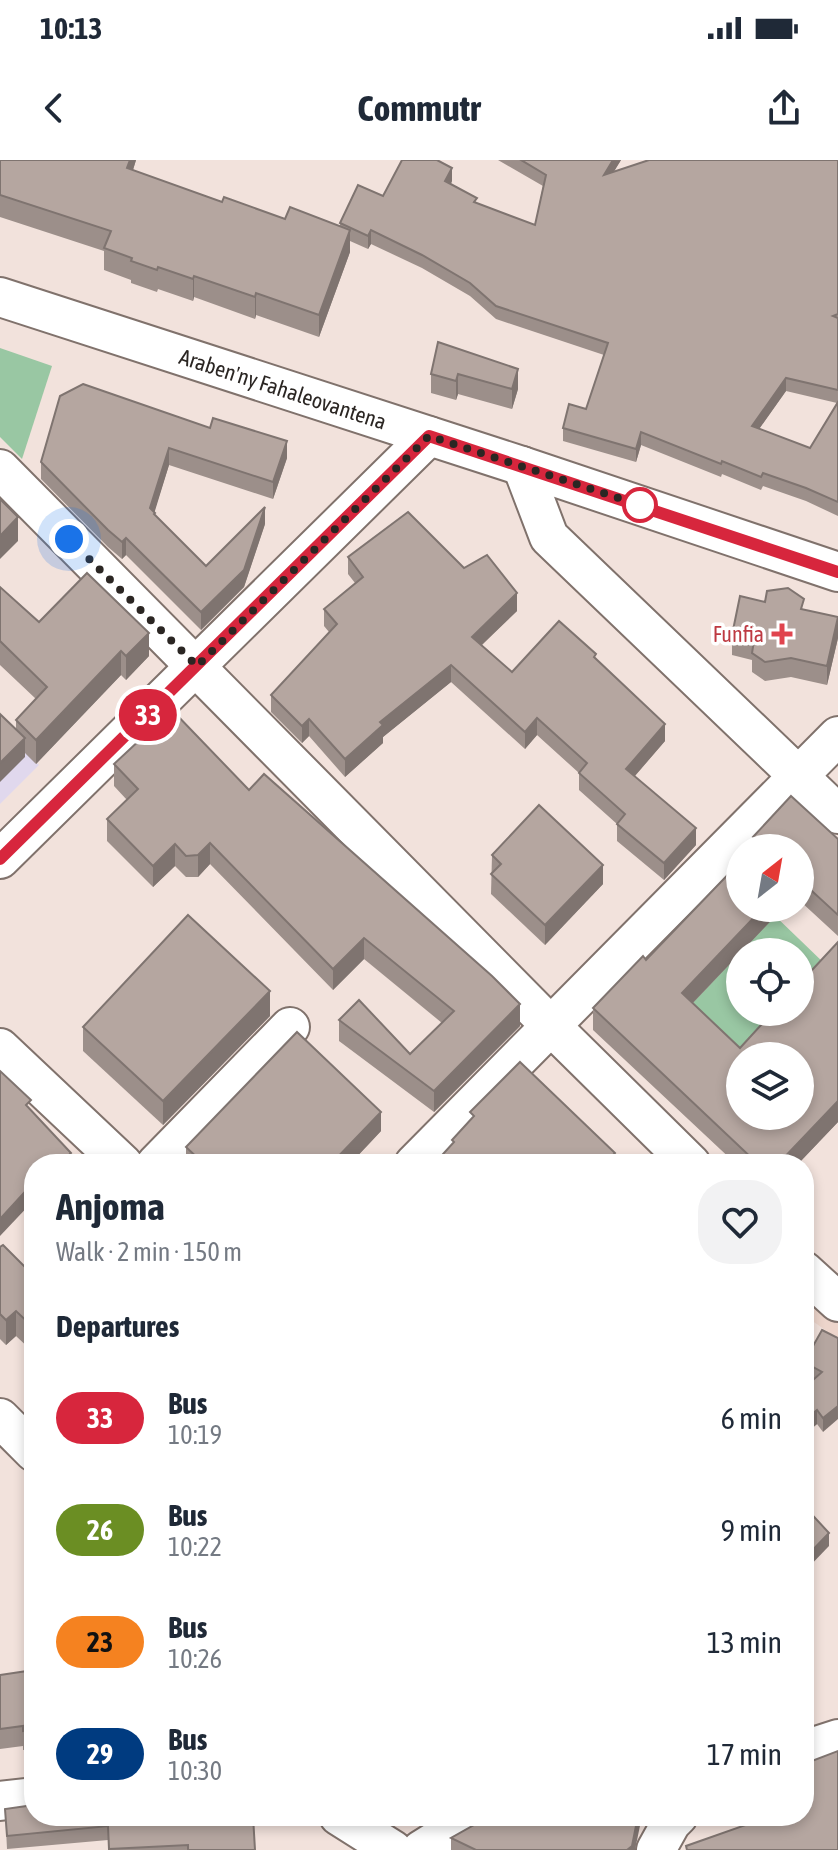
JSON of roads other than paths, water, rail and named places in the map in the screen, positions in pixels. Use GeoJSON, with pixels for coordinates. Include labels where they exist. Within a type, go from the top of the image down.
{"type":"FeatureCollection","features":[{"type":"Feature","properties":{"kind":"street","name":"Araben'ny Fahaleovantena"},"geometry":{"type":"LineString","coordinates":[[0,297],[838,572]]}},
{"type":"Feature","properties":{"kind":"street"},"geometry":{"type":"LineString","coordinates":[[0,859],[429,436]]}},
{"type":"Feature","properties":{"kind":"street"},"geometry":{"type":"LineString","coordinates":[[522,466],[549,537],[838,814]]}},
{"type":"Feature","properties":{"kind":"street"},"geometry":{"type":"LineString","coordinates":[[0,469],[681,1154]]}},
{"type":"Feature","properties":{"kind":"street"},"geometry":{"type":"LineString","coordinates":[[424,1154],[838,736]]}},
{"type":"Feature","properties":{"kind":"street"},"geometry":{"type":"LineString","coordinates":[[166,1154],[290,1027]]}},
{"type":"Feature","properties":{"kind":"street"},"geometry":{"type":"LineString","coordinates":[[0,1048],[112,1154]]}},
{"type":"Feature","properties":{"kind":"street"},"geometry":{"type":"LineString","coordinates":[[814,1280],[838,1302]]}},
{"type":"Feature","properties":{"kind":"street"},"geometry":{"type":"LineString","coordinates":[[0,1418],[24,1442]]}},
{"type":"Feature","properties":{"kind":"street"},"geometry":{"type":"LineString","coordinates":[[814,1747],[838,1739]]}},
{"type":"Feature","properties":{"kind":"street"},"geometry":{"type":"LineString","coordinates":[[0,1801],[24,1798]]}},
{"type":"Feature","properties":{"kind":"street"},"geometry":{"type":"LineString","coordinates":[[355,1826],[393,1850]]}},
{"type":"Feature","properties":{"kind":"street"},"geometry":{"type":"LineString","coordinates":[[421,1850],[461,1826]]}},
{"type":"Feature","properties":{"kind":"street"},"geometry":{"type":"LineString","coordinates":[[656,1850],[669,1826]]}},
{"type":"Feature","properties":{"kind":"place","name":"Funfia"},"geometry":{"type":"Point","coordinates":[782,634]}}]}
